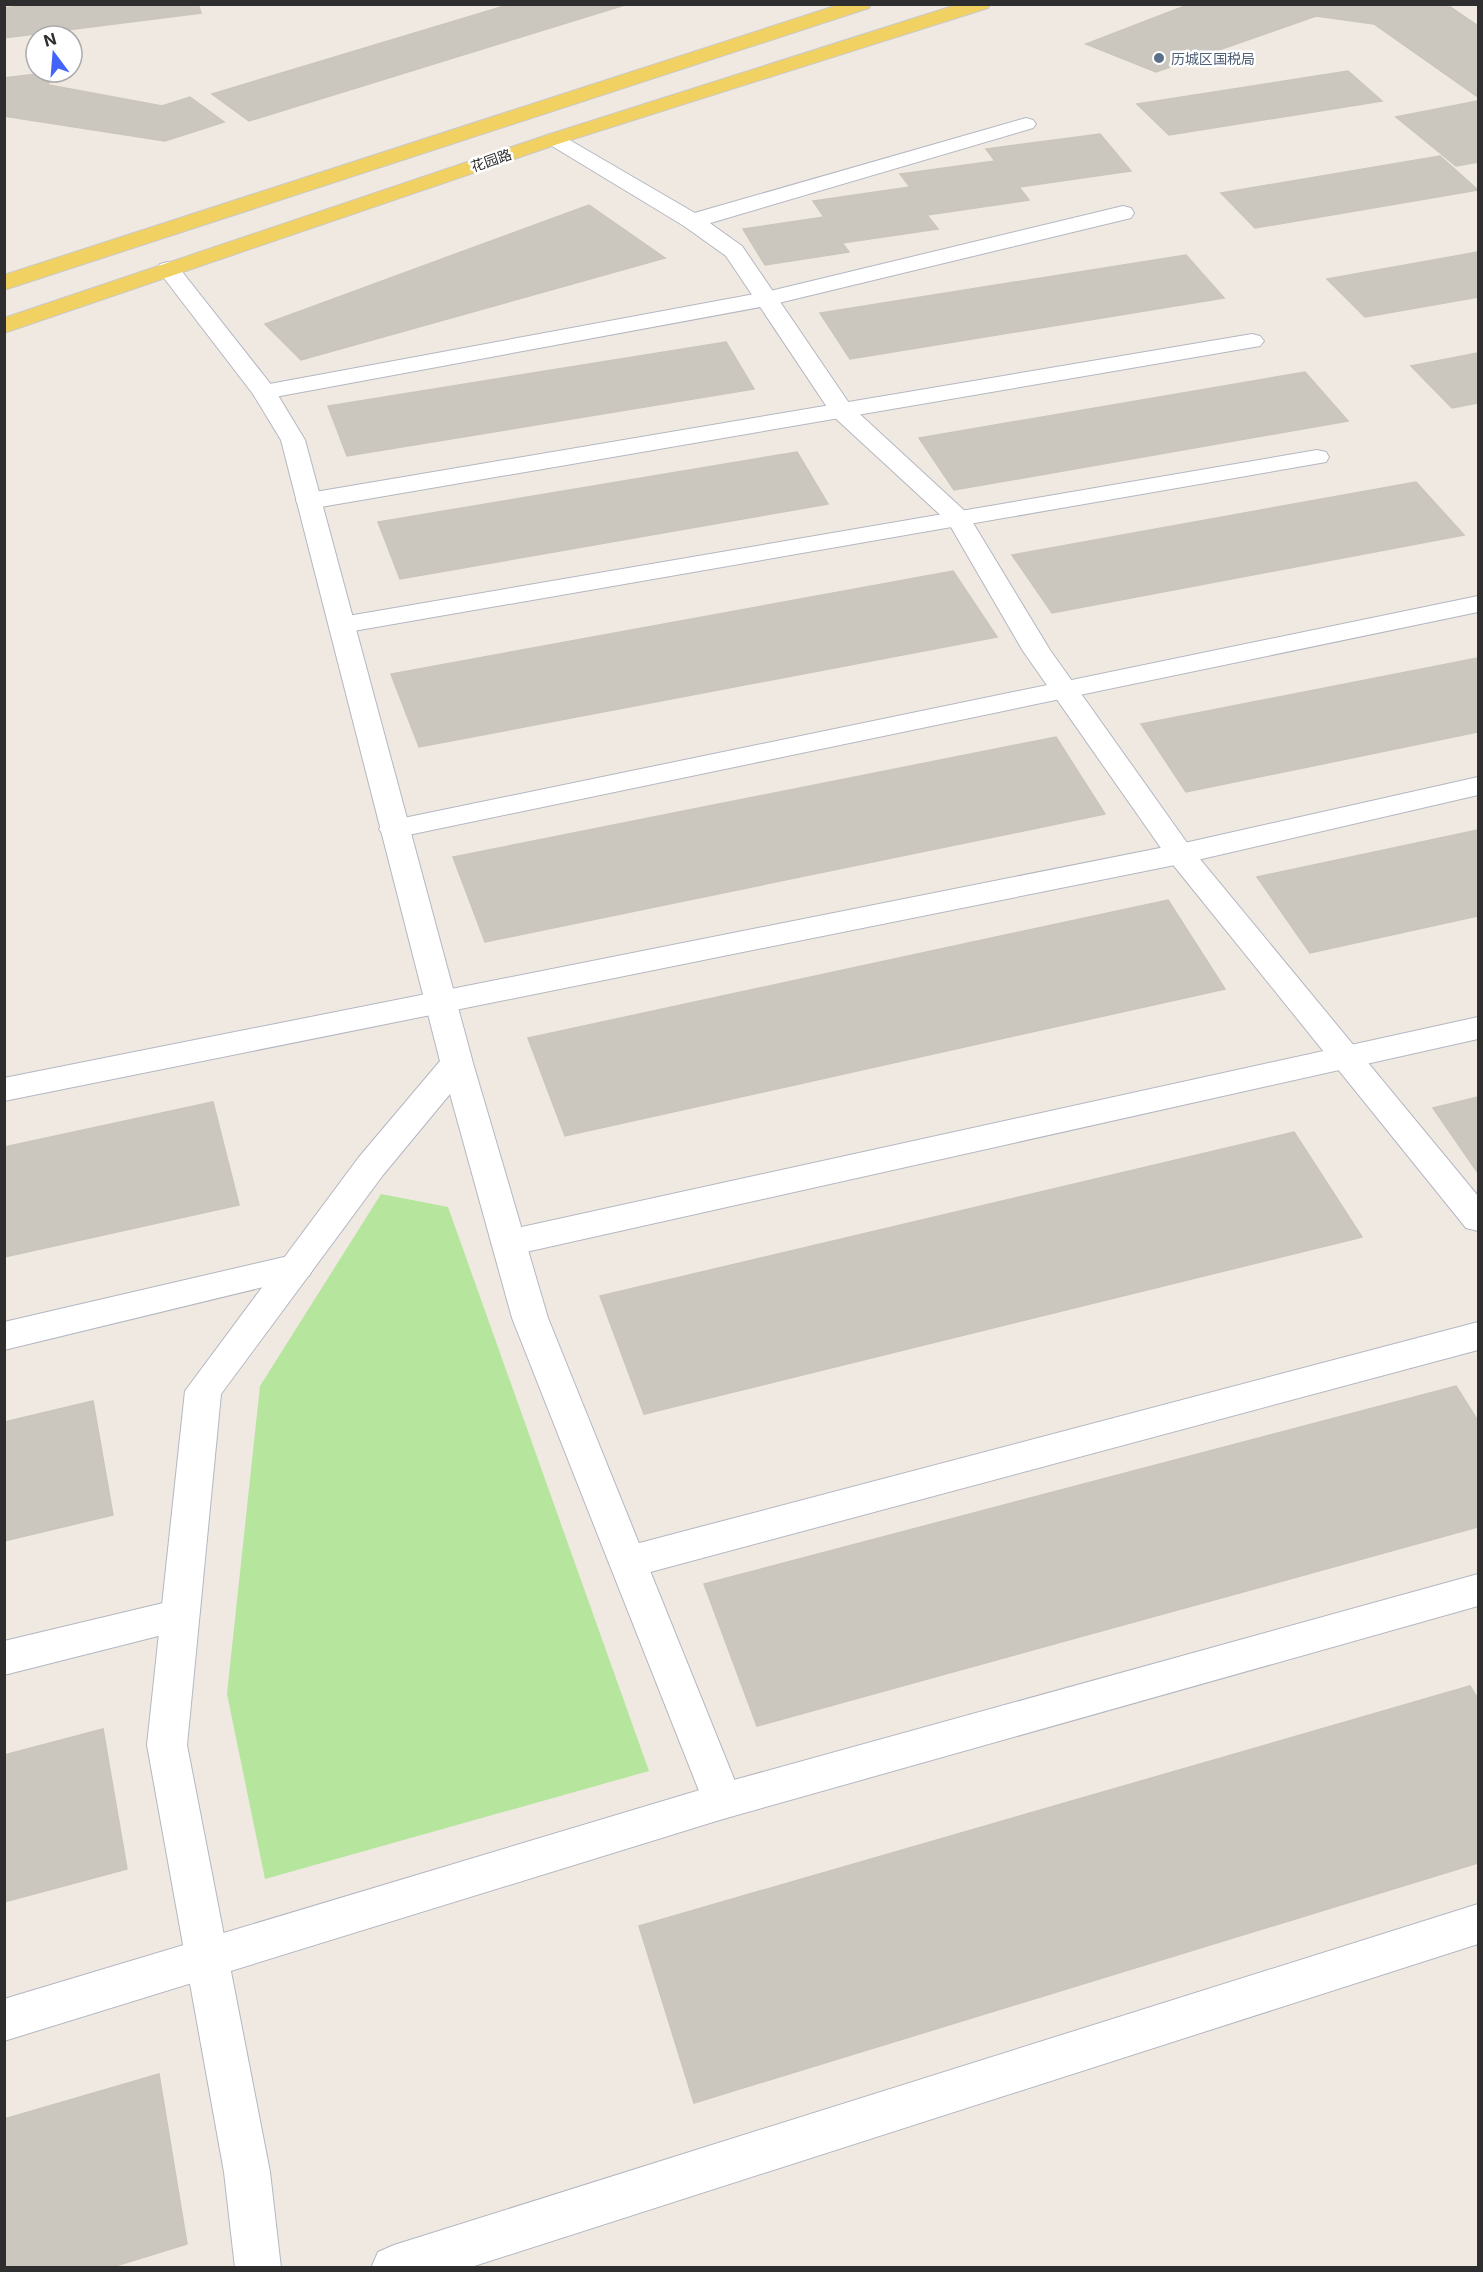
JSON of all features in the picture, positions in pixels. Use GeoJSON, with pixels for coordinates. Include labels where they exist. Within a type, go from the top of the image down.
{"type":"FeatureCollection","features":[{"type":"Feature","properties":{"kind":"main road"},"geometry":{"type":"LineString","coordinates":[[4,283],[862,4]]}},
{"type":"Feature","properties":{"kind":"main road","name":"花园路"},"geometry":{"type":"LineString","coordinates":[[4,326],[554,139],[981,4]]}},
{"type":"Feature","properties":{"kind":"street"},"geometry":{"type":"LineString","coordinates":[[692,221],[1026,124]]}},
{"type":"Feature","properties":{"kind":"street"},"geometry":{"type":"LineString","coordinates":[[554,139],[692,221],[734,251],[842,411],[958,518],[1037,651],[1180,854],[1479,1219]]}},
{"type":"Feature","properties":{"kind":"street"},"geometry":{"type":"LineString","coordinates":[[264,392],[766,298],[1123,213]]}},
{"type":"Feature","properties":{"kind":"street"},"geometry":{"type":"LineString","coordinates":[[168,269],[264,392],[293,440],[457,1063],[530,1318],[723,1801]]}},
{"type":"Feature","properties":{"kind":"street"},"geometry":{"type":"LineString","coordinates":[[309,501],[1252,341]]}},
{"type":"Feature","properties":{"kind":"street"},"geometry":{"type":"LineString","coordinates":[[342,625],[1317,457]]}},
{"type":"Feature","properties":{"kind":"street"},"geometry":{"type":"LineString","coordinates":[[394,829],[1479,604]]}},
{"type":"Feature","properties":{"kind":"street"},"geometry":{"type":"LineString","coordinates":[[4,1090],[1180,854],[1479,786]]}},
{"type":"Feature","properties":{"kind":"street"},"geometry":{"type":"LineString","coordinates":[[508,1243],[1479,1028]]}},
{"type":"Feature","properties":{"kind":"street"},"geometry":{"type":"LineString","coordinates":[[258,2268],[247,2172],[166,1745],[203,1391],[371,1166],[457,1063]]}},
{"type":"Feature","properties":{"kind":"street"},"geometry":{"type":"LineString","coordinates":[[4,1336],[297,1267]]}},
{"type":"Feature","properties":{"kind":"street"},"geometry":{"type":"LineString","coordinates":[[628,1562],[1479,1336]]}},
{"type":"Feature","properties":{"kind":"street"},"geometry":{"type":"LineString","coordinates":[[4,2020],[723,1801],[1479,1590]]}},
{"type":"Feature","properties":{"kind":"street"},"geometry":{"type":"LineString","coordinates":[[4,1658],[180,1615]]}},
{"type":"Feature","properties":{"kind":"street"},"geometry":{"type":"LineString","coordinates":[[394,2268],[1479,1924]]}},
{"type":"Feature","properties":{"kind":"green space"},"geometry":{"type":"Polygon","coordinates":[[[381,1194],[448,1207],[649,1771],[265,1879],[227,1694],[260,1386],[381,1194]]]}},
{"type":"Feature","properties":{"kind":"building"},"geometry":{"type":"Polygon","coordinates":[[[36,4],[198,4],[201,13],[84,28],[84,24],[24,24],[24,35],[4,38],[4,8],[36,4]]]}},
{"type":"Feature","properties":{"kind":"building"},"geometry":{"type":"Polygon","coordinates":[[[511,4],[628,4],[249,121],[212,94],[511,4]]]}},
{"type":"Feature","properties":{"kind":"building","name":"历城区国税局"},"geometry":{"type":"Polygon","coordinates":[[[1190,4],[1446,4],[1478,26],[1478,97],[1374,24],[1316,16],[1156,72],[1086,44],[1190,4]]]}},
{"type":"Feature","properties":{"kind":"building"},"geometry":{"type":"Polygon","coordinates":[[[1348,71],[1382,101],[1169,135],[1137,104],[1348,71]]]}},
{"type":"Feature","properties":{"kind":"building"},"geometry":{"type":"Polygon","coordinates":[[[24,76],[24,84],[49,84],[162,106],[190,97],[224,122],[165,141],[4,116],[4,78],[24,76]]]}},
{"type":"Feature","properties":{"kind":"building"},"geometry":{"type":"Polygon","coordinates":[[[1478,101],[1478,162],[1456,166],[1396,117],[1478,101]]]}},
{"type":"Feature","properties":{"kind":"building"},"geometry":{"type":"Polygon","coordinates":[[[1100,134],[1131,171],[1019,187],[1029,200],[927,215],[938,229],[842,243],[849,252],[765,265],[743,229],[824,217],[813,201],[910,187],[900,174],[995,161],[986,149],[1100,134]]]}},
{"type":"Feature","properties":{"kind":"building"},"geometry":{"type":"Polygon","coordinates":[[[1440,156],[1478,190],[1255,228],[1221,193],[1440,156]]]}},
{"type":"Feature","properties":{"kind":"building"},"geometry":{"type":"Polygon","coordinates":[[[589,205],[665,258],[301,360],[265,324],[589,205]]]}},
{"type":"Feature","properties":{"kind":"building"},"geometry":{"type":"Polygon","coordinates":[[[1478,252],[1478,297],[1365,317],[1327,279],[1478,252]]]}},
{"type":"Feature","properties":{"kind":"building"},"geometry":{"type":"Polygon","coordinates":[[[1186,255],[1224,298],[850,359],[820,313],[1186,255]]]}},
{"type":"Feature","properties":{"kind":"building"},"geometry":{"type":"Polygon","coordinates":[[[726,342],[754,389],[347,456],[328,406],[726,342]]]}},
{"type":"Feature","properties":{"kind":"building"},"geometry":{"type":"Polygon","coordinates":[[[1478,353],[1478,403],[1452,408],[1411,366],[1478,353]]]}},
{"type":"Feature","properties":{"kind":"building"},"geometry":{"type":"Polygon","coordinates":[[[1305,372],[1348,421],[954,490],[919,438],[1305,372]]]}},
{"type":"Feature","properties":{"kind":"building"},"geometry":{"type":"Polygon","coordinates":[[[797,452],[828,504],[400,579],[378,522],[797,452]]]}},
{"type":"Feature","properties":{"kind":"building"},"geometry":{"type":"Polygon","coordinates":[[[1416,482],[1464,535],[1052,613],[1012,555],[1416,482]]]}},
{"type":"Feature","properties":{"kind":"building"},"geometry":{"type":"Polygon","coordinates":[[[953,571],[997,637],[419,747],[391,674],[953,571]]]}},
{"type":"Feature","properties":{"kind":"building"},"geometry":{"type":"Polygon","coordinates":[[[1478,658],[1478,732],[1186,792],[1141,724],[1478,658]]]}},
{"type":"Feature","properties":{"kind":"building"},"geometry":{"type":"Polygon","coordinates":[[[1056,737],[1105,814],[485,942],[453,857],[1056,737]]]}},
{"type":"Feature","properties":{"kind":"building"},"geometry":{"type":"Polygon","coordinates":[[[1478,830],[1478,916],[1310,953],[1257,877],[1478,830]]]}},
{"type":"Feature","properties":{"kind":"building"},"geometry":{"type":"Polygon","coordinates":[[[1168,900],[1225,989],[565,1136],[528,1038],[1168,900]]]}},
{"type":"Feature","properties":{"kind":"building"},"geometry":{"type":"Polygon","coordinates":[[[1478,1097],[1478,1173],[1433,1108],[1478,1097]]]}},
{"type":"Feature","properties":{"kind":"building"},"geometry":{"type":"Polygon","coordinates":[[[213,1102],[239,1205],[4,1257],[4,1147],[213,1102]]]}},
{"type":"Feature","properties":{"kind":"building"},"geometry":{"type":"Polygon","coordinates":[[[1294,1132],[1362,1237],[644,1414],[600,1296],[1294,1132]]]}},
{"type":"Feature","properties":{"kind":"building"},"geometry":{"type":"Polygon","coordinates":[[[1456,1386],[1478,1421],[1478,1527],[757,1726],[704,1584],[1456,1386]]]}},
{"type":"Feature","properties":{"kind":"building"},"geometry":{"type":"Polygon","coordinates":[[[93,1401],[113,1515],[4,1541],[4,1422],[93,1401]]]}},
{"type":"Feature","properties":{"kind":"building"},"geometry":{"type":"Polygon","coordinates":[[[1470,1686],[1478,1699],[1478,1863],[694,2103],[639,1926],[1470,1686]]]}},
{"type":"Feature","properties":{"kind":"building"},"geometry":{"type":"Polygon","coordinates":[[[103,1729],[127,1869],[4,1902],[4,1755],[103,1729]]]}},
{"type":"Feature","properties":{"kind":"building"},"geometry":{"type":"Polygon","coordinates":[[[159,2074],[187,2244],[109,2268],[4,2268],[4,2119],[159,2074]]]}},
{"type":"Feature","properties":{"kind":"place","name":"历城区国税局"},"geometry":{"type":"Point","coordinates":[1159,58]}}]}
